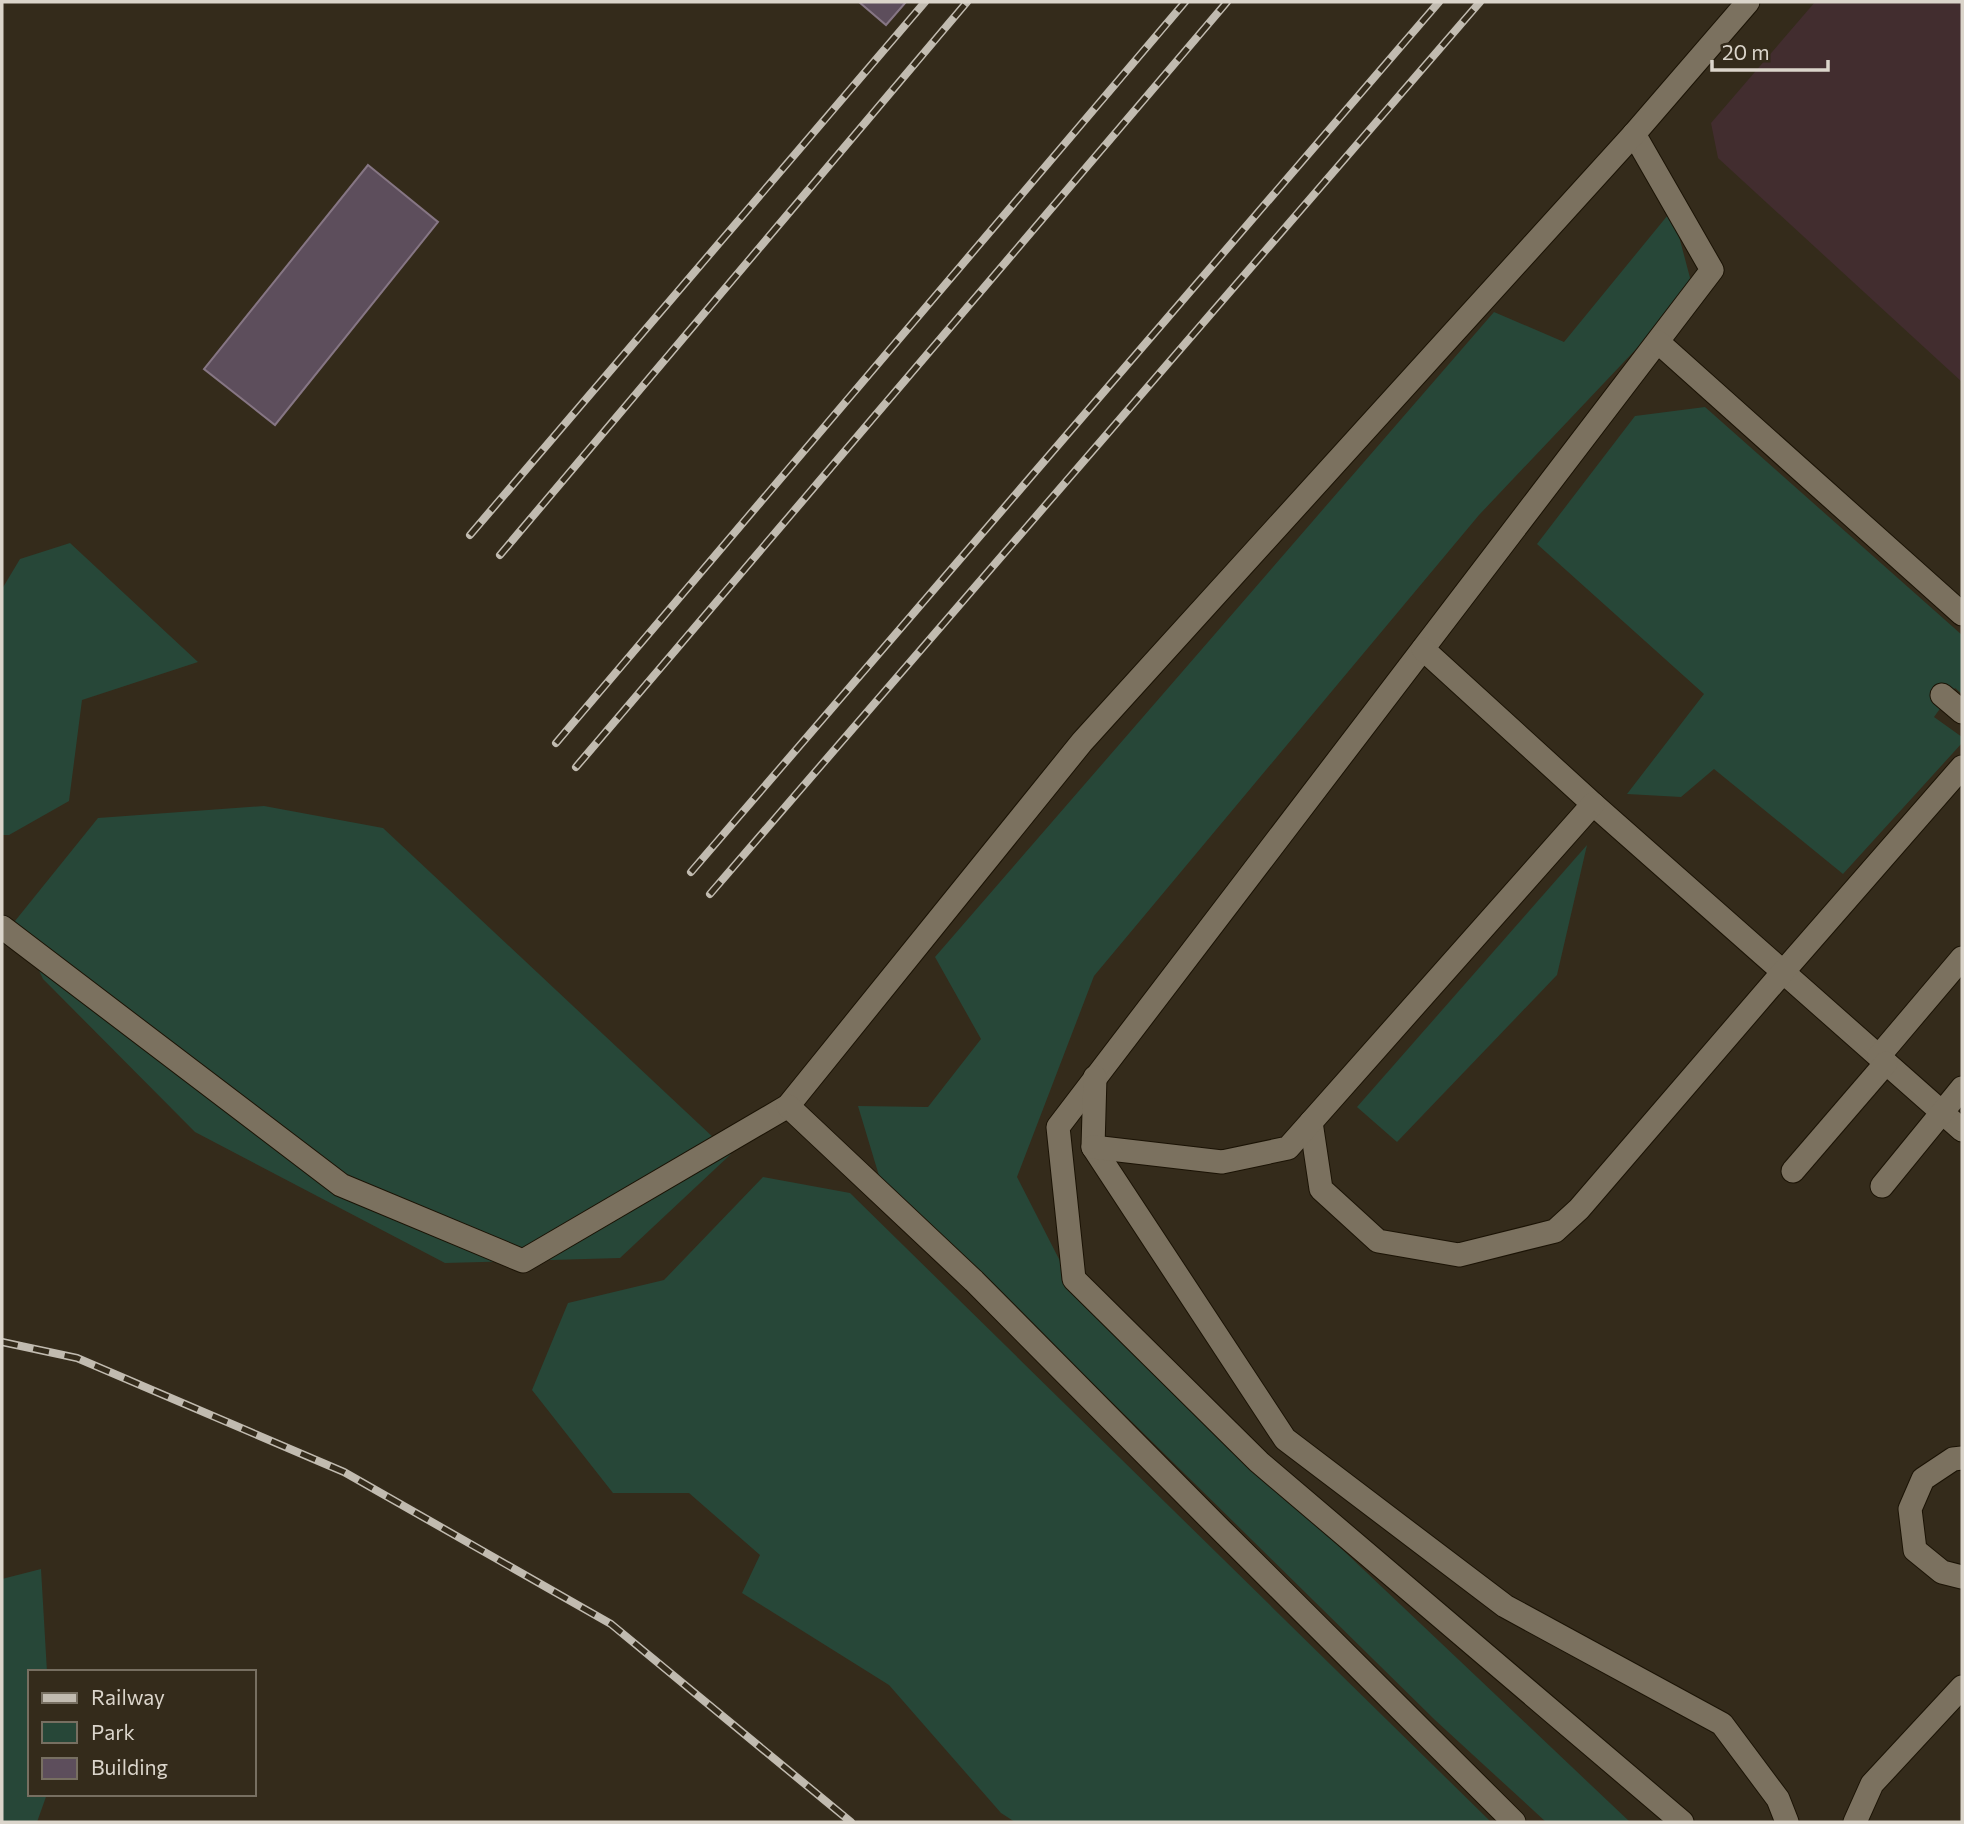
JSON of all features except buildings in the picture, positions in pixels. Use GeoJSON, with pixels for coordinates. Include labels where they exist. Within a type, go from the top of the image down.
{"type":"FeatureCollection","features":[{"type":"Feature","properties":{"kind":"lane"},"geometry":{"type":"LineString","coordinates":[[2,928],[341,1185],[523,1261],[789,1106],[1082,742],[1634,134],[1748,2]]}},
{"type":"Feature","properties":{"kind":"lane"},"geometry":{"type":"LineString","coordinates":[[1634,134],[1712,270],[1058,1126],[1073,1279],[1259,1462],[1682,1822]]}},
{"type":"Feature","properties":{"kind":"lane"},"geometry":{"type":"LineString","coordinates":[[1658,342],[1962,614]]}},
{"type":"Feature","properties":{"kind":"lane"},"geometry":{"type":"LineString","coordinates":[[1423,649],[1593,804],[1962,1130]]}},
{"type":"Feature","properties":{"kind":"lane"},"geometry":{"type":"LineString","coordinates":[[1942,695],[1962,712]]}},
{"type":"Feature","properties":{"kind":"lane"},"geometry":{"type":"LineString","coordinates":[[1311,1122],[1321,1189],[1378,1241],[1459,1255],[1555,1231],[1579,1209],[1962,767]]}},
{"type":"Feature","properties":{"kind":"lane"},"geometry":{"type":"LineString","coordinates":[[1093,1147],[1222,1162],[1288,1148],[1593,804]]}},
{"type":"Feature","properties":{"kind":"lane"},"geometry":{"type":"LineString","coordinates":[[2,909],[32,950]]}},
{"type":"Feature","properties":{"kind":"lane"},"geometry":{"type":"LineString","coordinates":[[1793,1171],[1962,958]]}},
{"type":"Feature","properties":{"kind":"lane"},"geometry":{"type":"LineString","coordinates":[[1095,1077],[1093,1147],[1285,1439],[1505,1606],[1722,1724],[1778,1799],[1787,1822]]}},
{"type":"Feature","properties":{"kind":"lane"},"geometry":{"type":"LineString","coordinates":[[1882,1186],[1962,1088]]}},
{"type":"Feature","properties":{"kind":"lane"},"geometry":{"type":"LineString","coordinates":[[789,1106],[974,1281],[1514,1822]]}},
{"type":"Feature","properties":{"kind":"lane"},"geometry":{"type":"LineString","coordinates":[[1962,1458],[1954,1459],[1923,1479],[1910,1509],[1915,1550],[1942,1572],[1962,1577]]}},
{"type":"Feature","properties":{"kind":"lane"},"geometry":{"type":"LineString","coordinates":[[1855,1822],[1872,1784],[1962,1687]]}},
{"type":"Feature","properties":{"kind":"shaded area"},"geometry":{"type":"Polygon","coordinates":[[[1815,2],[1962,2],[1962,382],[1718,158],[1711,123],[1815,2]]]}},
{"type":"Feature","properties":{"kind":"green space"},"geometry":{"type":"Polygon","coordinates":[[[1672,210],[1693,289],[1479,515],[1094,976],[1017,1177],[1081,1302],[1630,1822],[1546,1822],[1435,1720],[1005,1297],[880,1179],[858,1106],[928,1107],[981,1039],[935,957],[1494,312],[1564,342],[1672,210]]]}},
{"type":"Feature","properties":{"kind":"green space"},"geometry":{"type":"Polygon","coordinates":[[[1705,407],[1962,635],[1962,694],[1955,688],[1934,717],[1962,737],[1962,743],[1843,874],[1714,769],[1681,797],[1627,794],[1704,694],[1537,544],[1635,416],[1705,407]]]}},
{"type":"Feature","properties":{"kind":"green space"},"geometry":{"type":"Polygon","coordinates":[[[70,543],[198,662],[82,700],[69,801],[9,835],[2,835],[2,589],[20,559],[70,543]]]}},
{"type":"Feature","properties":{"kind":"green space"},"geometry":{"type":"Polygon","coordinates":[[[264,806],[383,828],[731,1154],[620,1258],[445,1263],[195,1132],[43,979],[15,921],[98,818],[264,806]]]}},
{"type":"Feature","properties":{"kind":"green space"},"geometry":{"type":"Polygon","coordinates":[[[1587,845],[1557,975],[1397,1142],[1357,1107],[1587,845]]]}},
{"type":"Feature","properties":{"kind":"green space"},"geometry":{"type":"Polygon","coordinates":[[[763,1177],[850,1193],[1491,1822],[1015,1822],[1001,1813],[889,1685],[742,1593],[760,1555],[689,1493],[613,1493],[532,1390],[568,1303],[664,1280],[763,1177]]]}},
{"type":"Feature","properties":{"kind":"green space"},"geometry":{"type":"Polygon","coordinates":[[[41,1569],[47,1670],[28,1670],[28,1796],[46,1796],[37,1822],[2,1822],[2,1579],[41,1569]]]}},
{"type":"Feature","properties":{"kind":"railway"},"geometry":{"type":"LineString","coordinates":[[470,535],[925,2]]}},
{"type":"Feature","properties":{"kind":"railway"},"geometry":{"type":"LineString","coordinates":[[500,555],[967,2]]}},
{"type":"Feature","properties":{"kind":"railway"},"geometry":{"type":"LineString","coordinates":[[556,743],[1185,2]]}},
{"type":"Feature","properties":{"kind":"railway"},"geometry":{"type":"LineString","coordinates":[[576,767],[1227,2]]}},
{"type":"Feature","properties":{"kind":"railway"},"geometry":{"type":"LineString","coordinates":[[691,872],[1439,2]]}},
{"type":"Feature","properties":{"kind":"railway"},"geometry":{"type":"LineString","coordinates":[[710,894],[1480,2]]}},
{"type":"Feature","properties":{"kind":"railway"},"geometry":{"type":"LineString","coordinates":[[2,1342],[77,1358],[344,1472],[611,1624],[851,1822]]}}]}
